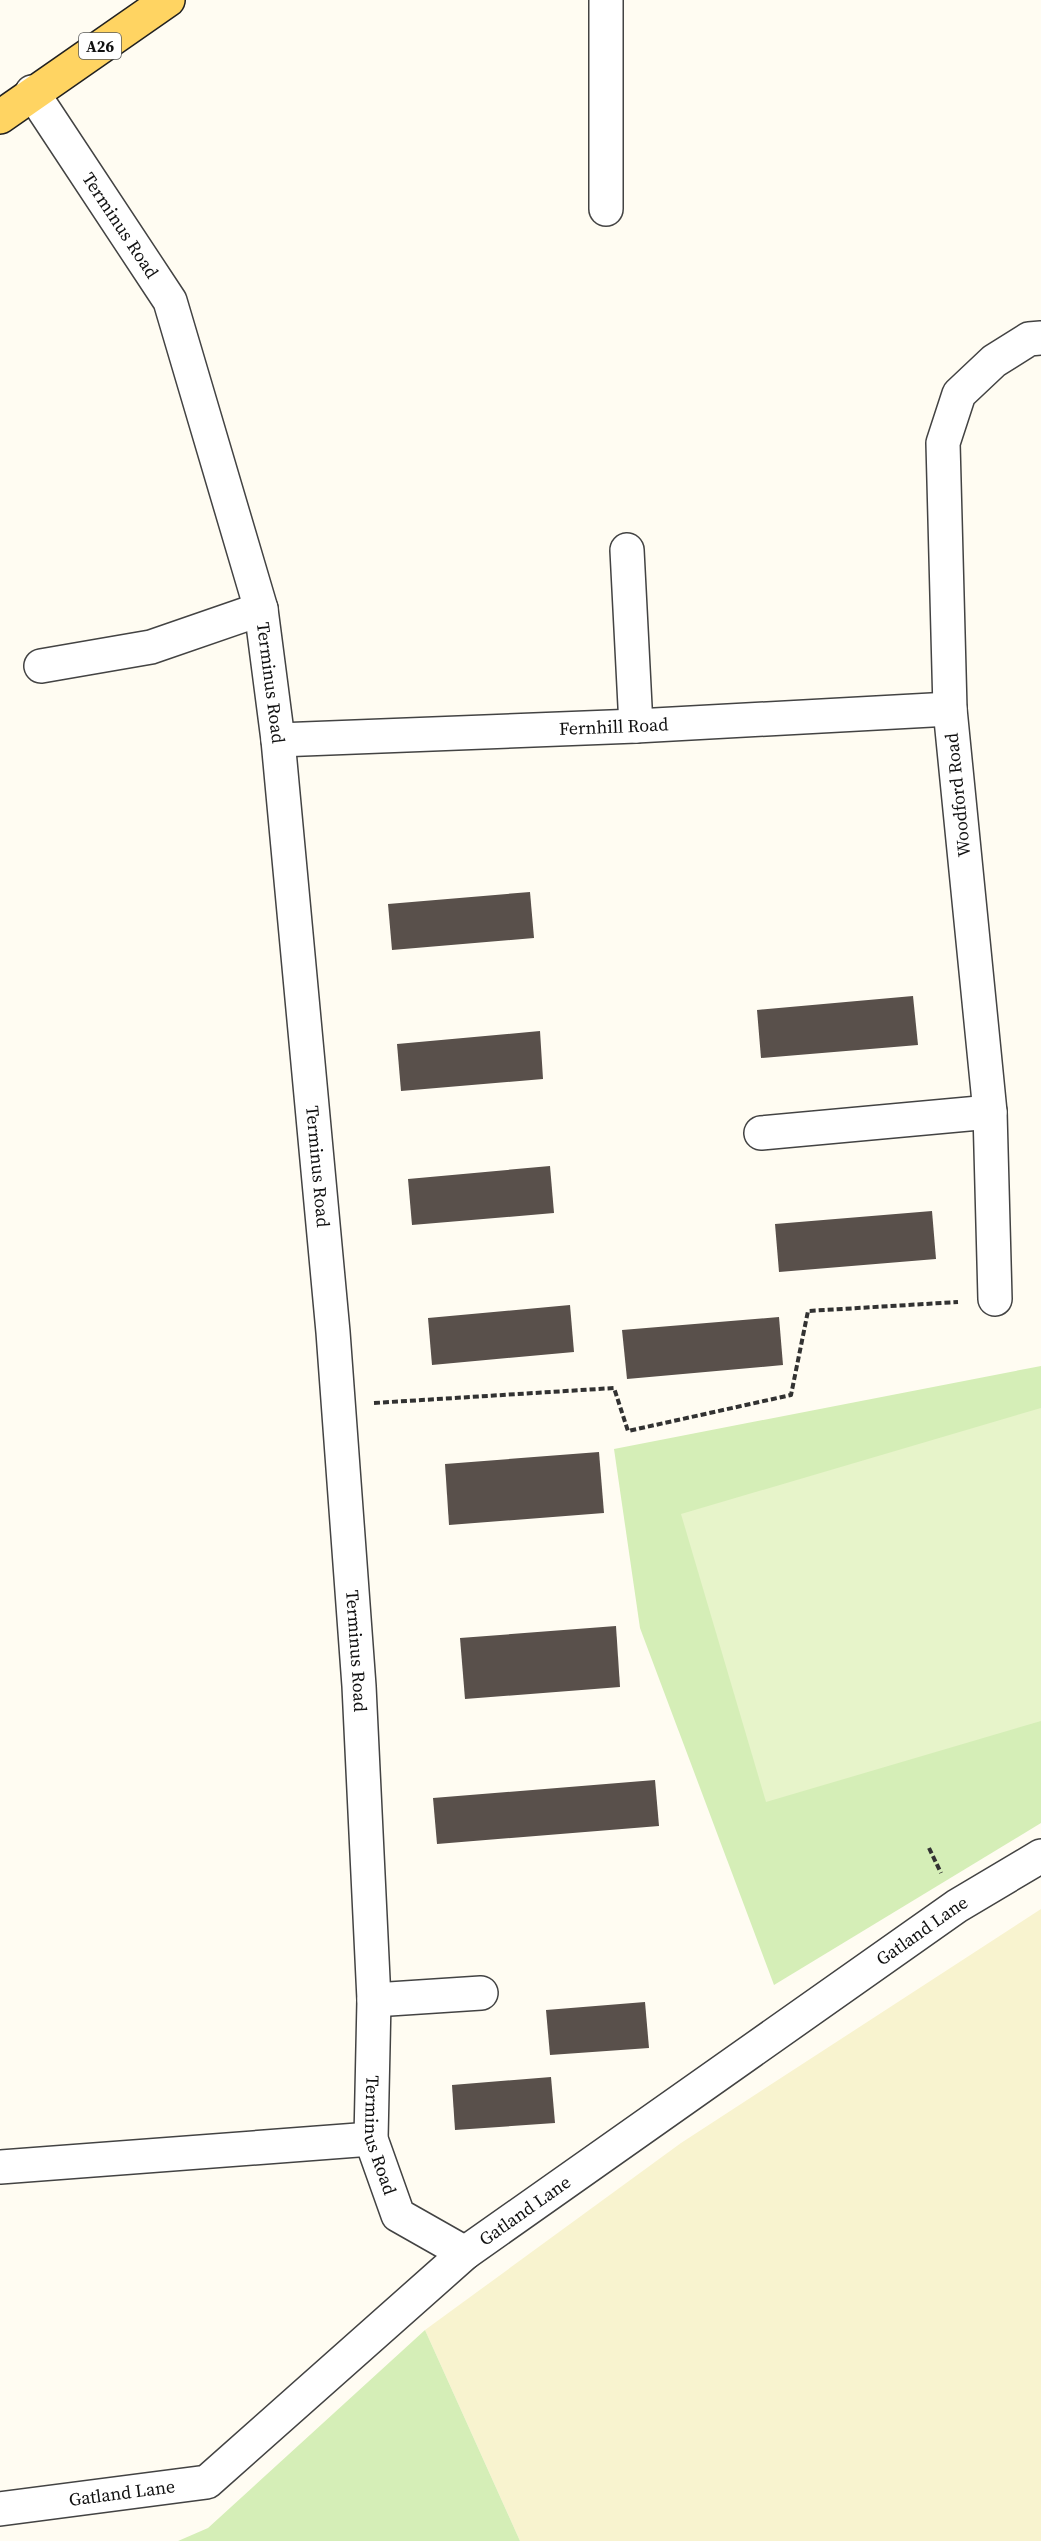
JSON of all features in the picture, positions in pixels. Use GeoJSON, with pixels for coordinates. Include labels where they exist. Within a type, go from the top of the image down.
{"type":"FeatureCollection","features":[{"type":"Feature","properties":{"kind":"main road","name":"A26"},"geometry":{"type":"LineString","coordinates":[[0,117],[32,92],[168,0]]}},
{"type":"Feature","properties":{"kind":"street"},"geometry":{"type":"LineString","coordinates":[[606,0],[606,209]]}},
{"type":"Feature","properties":{"kind":"street","name":"Terminus Road"},"geometry":{"type":"LineString","coordinates":[[32,92],[170,301],[261,609],[278,740],[339,1406],[359,1686],[374,2000],[371,2139],[398,2215],[465,2253]]}},
{"type":"Feature","properties":{"kind":"street","name":"Woodford Road"},"geometry":{"type":"LineString","coordinates":[[994,1299],[990,1112],[950,709],[943,443],[959,394],[994,361],[1029,339],[1041,338]]}},
{"type":"Feature","properties":{"kind":"street"},"geometry":{"type":"LineString","coordinates":[[627,550],[636,726]]}},
{"type":"Feature","properties":{"kind":"street"},"geometry":{"type":"LineString","coordinates":[[41,666],[151,648],[261,609]]}},
{"type":"Feature","properties":{"kind":"street","name":"Fernhill Road"},"geometry":{"type":"LineString","coordinates":[[278,740],[636,726],[950,709]]}},
{"type":"Feature","properties":{"kind":"street"},"geometry":{"type":"LineString","coordinates":[[760,1132],[990,1112]]}},
{"type":"Feature","properties":{"kind":"street","name":"Gatland Lane"},"geometry":{"type":"LineString","coordinates":[[0,2509],[207,2482],[465,2253],[957,1906],[1041,1856]]}},
{"type":"Feature","properties":{"kind":"street"},"geometry":{"type":"LineString","coordinates":[[374,2000],[480,1993]]}},
{"type":"Feature","properties":{"kind":"street"},"geometry":{"type":"LineString","coordinates":[[0,2167],[371,2139]]}},
{"type":"Feature","properties":{"kind":"path"},"geometry":{"type":"LineString","coordinates":[[339,1406],[614,1388],[628,1431],[791,1395],[808,1311],[994,1299]]}},
{"type":"Feature","properties":{"kind":"shaded area"},"geometry":{"type":"Polygon","coordinates":[[[1041,1909],[1041,2541],[520,2541],[425,2330],[681,2143],[1041,1909]]]}},
{"type":"Feature","properties":{"kind":"green space"},"geometry":{"type":"Polygon","coordinates":[[[1041,1366],[1041,1823],[774,1985],[640,1628],[614,1449],[1041,1366]]]}},
{"type":"Feature","properties":{"kind":"green space"},"geometry":{"type":"Polygon","coordinates":[[[1041,1408],[1041,1721],[766,1802],[681,1514],[1041,1408]]]}},
{"type":"Feature","properties":{"kind":"green space"},"geometry":{"type":"Polygon","coordinates":[[[425,2330],[520,2541],[178,2541],[208,2528],[425,2330]]]}},
{"type":"Feature","properties":{"kind":"building"},"geometry":{"type":"Polygon","coordinates":[[[530,892],[534,938],[392,950],[388,904],[530,892]]]}},
{"type":"Feature","properties":{"kind":"building"},"geometry":{"type":"Polygon","coordinates":[[[913,996],[918,1045],[761,1058],[757,1010],[913,996]]]}},
{"type":"Feature","properties":{"kind":"building"},"geometry":{"type":"Polygon","coordinates":[[[540,1031],[543,1079],[401,1091],[397,1044],[540,1031]]]}},
{"type":"Feature","properties":{"kind":"building"},"geometry":{"type":"Polygon","coordinates":[[[550,1166],[554,1213],[412,1225],[408,1179],[550,1166]]]}},
{"type":"Feature","properties":{"kind":"building"},"geometry":{"type":"Polygon","coordinates":[[[932,1211],[936,1259],[779,1272],[775,1224],[932,1211]]]}},
{"type":"Feature","properties":{"kind":"building"},"geometry":{"type":"Polygon","coordinates":[[[570,1305],[574,1352],[432,1365],[428,1318],[570,1305]]]}},
{"type":"Feature","properties":{"kind":"building"},"geometry":{"type":"Polygon","coordinates":[[[779,1317],[783,1365],[627,1379],[622,1330],[779,1317]]]}},
{"type":"Feature","properties":{"kind":"building"},"geometry":{"type":"Polygon","coordinates":[[[599,1452],[604,1513],[449,1525],[445,1464],[599,1452]]]}},
{"type":"Feature","properties":{"kind":"building"},"geometry":{"type":"Polygon","coordinates":[[[616,1626],[620,1687],[465,1699],[460,1638],[616,1626]]]}},
{"type":"Feature","properties":{"kind":"building"},"geometry":{"type":"Polygon","coordinates":[[[655,1780],[659,1826],[437,1844],[433,1798],[655,1780]]]}},
{"type":"Feature","properties":{"kind":"building"},"geometry":{"type":"Polygon","coordinates":[[[645,2002],[649,2048],[550,2055],[546,2010],[645,2002]]]}},
{"type":"Feature","properties":{"kind":"building"},"geometry":{"type":"Polygon","coordinates":[[[551,2077],[555,2123],[455,2130],[452,2085],[551,2077]]]}}]}
